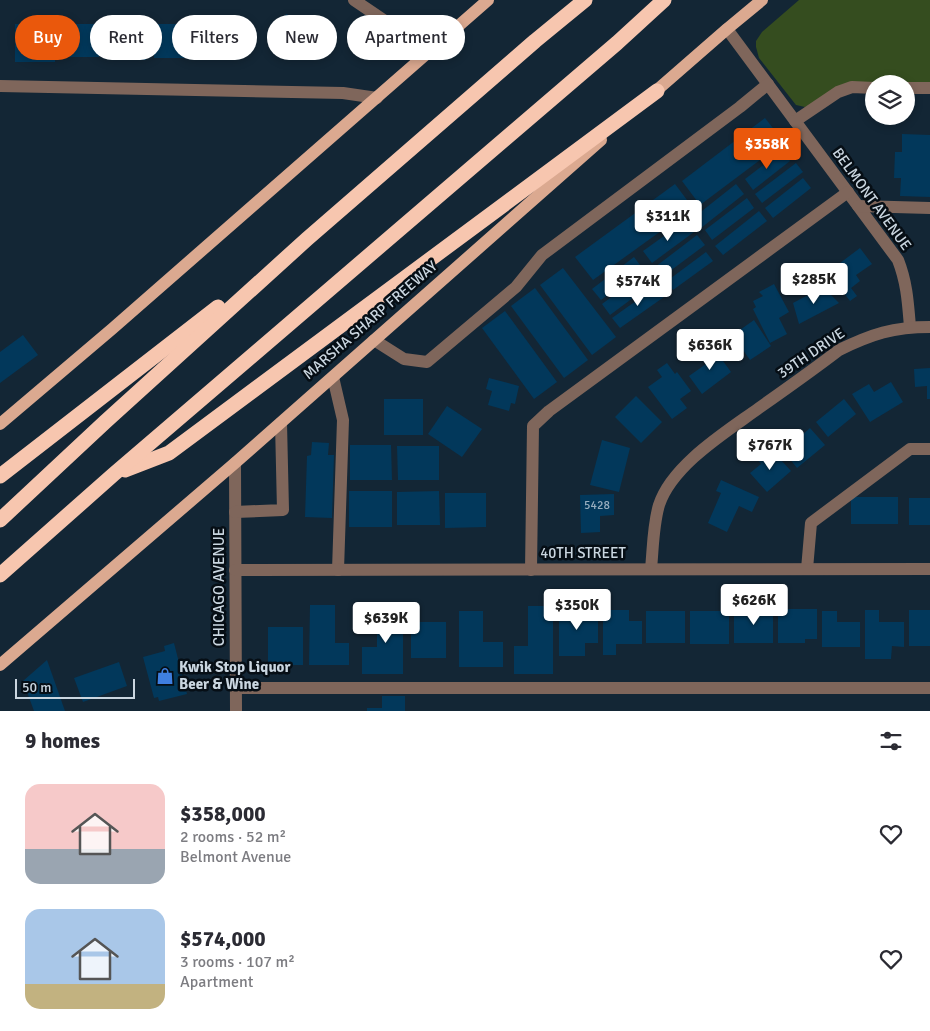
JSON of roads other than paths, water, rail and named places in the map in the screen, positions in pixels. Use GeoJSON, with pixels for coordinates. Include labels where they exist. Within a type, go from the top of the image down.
{"type":"FeatureCollection","features":[{"type":"Feature","properties":{"kind":"highway"},"geometry":{"type":"LineString","coordinates":[[536,41],[574,0]]}},
{"type":"Feature","properties":{"kind":"highway"},"geometry":{"type":"LineString","coordinates":[[0,520],[306,239],[585,0]]}},
{"type":"Feature","properties":{"kind":"highway"},"geometry":{"type":"LineString","coordinates":[[0,575],[114,474],[617,43],[664,0]]}},
{"type":"Feature","properties":{"kind":"highway"},"geometry":{"type":"LineString","coordinates":[[114,474],[169,453],[657,91]]}},
{"type":"Feature","properties":{"kind":"highway"},"geometry":{"type":"LineString","coordinates":[[0,476],[306,239]]}},
{"type":"Feature","properties":{"kind":"main road"},"geometry":{"type":"LineString","coordinates":[[465,20],[488,0]]}},
{"type":"Feature","properties":{"kind":"main road","name":"MARSHA SHARP FREEWAY"},"geometry":{"type":"LineString","coordinates":[[0,665],[235,463],[762,0]]}},
{"type":"Feature","properties":{"kind":"main road"},"geometry":{"type":"LineString","coordinates":[[0,424],[420,60]]}},
{"type":"Feature","properties":{"kind":"street"},"geometry":{"type":"LineString","coordinates":[[358,1],[377,15]]}},
{"type":"Feature","properties":{"kind":"street","name":"BELMONT AVENUE"},"geometry":{"type":"LineString","coordinates":[[727,29],[898,260],[908,295],[910,327]]}},
{"type":"Feature","properties":{"kind":"street"},"geometry":{"type":"LineString","coordinates":[[374,340],[404,359],[427,362],[516,286],[542,255],[768,84]]}},
{"type":"Feature","properties":{"kind":"street"},"geometry":{"type":"LineString","coordinates":[[0,86],[343,92],[377,98]]}},
{"type":"Feature","properties":{"kind":"street"},"geometry":{"type":"LineString","coordinates":[[795,122],[838,92],[852,87],[865,88]]}},
{"type":"Feature","properties":{"kind":"street"},"geometry":{"type":"LineString","coordinates":[[915,88],[930,88]]}},
{"type":"Feature","properties":{"kind":"street"},"geometry":{"type":"LineString","coordinates":[[531,570],[534,426],[548,411],[848,192]]}},
{"type":"Feature","properties":{"kind":"street"},"geometry":{"type":"LineString","coordinates":[[858,206],[930,208]]}},
{"type":"Feature","properties":{"kind":"street","name":"39TH DRIVE"},"geometry":{"type":"LineString","coordinates":[[652,569],[654,534],[659,505],[668,488],[685,466],[714,441],[839,350],[862,339],[881,333],[910,327],[930,327]]}},
{"type":"Feature","properties":{"kind":"street"},"geometry":{"type":"LineString","coordinates":[[333,377],[343,420],[338,570]]}},
{"type":"Feature","properties":{"kind":"street"},"geometry":{"type":"LineString","coordinates":[[235,512],[283,510],[280,423]]}},
{"type":"Feature","properties":{"kind":"street"},"geometry":{"type":"LineString","coordinates":[[807,569],[811,523],[910,449],[930,449]]}},
{"type":"Feature","properties":{"kind":"street","name":"CHICAGO AVENUE"},"geometry":{"type":"LineString","coordinates":[[235,463],[236,711]]}},
{"type":"Feature","properties":{"kind":"street","name":"40TH STREET"},"geometry":{"type":"LineString","coordinates":[[235,570],[930,569]]}},
{"type":"Feature","properties":{"kind":"street"},"geometry":{"type":"LineString","coordinates":[[236,688],[930,688]]}},
{"type":"Feature","properties":{"kind":"place","name":"Kwik Stop Liquor Beer & Wine"},"geometry":{"type":"Point","coordinates":[165,676]}}]}
